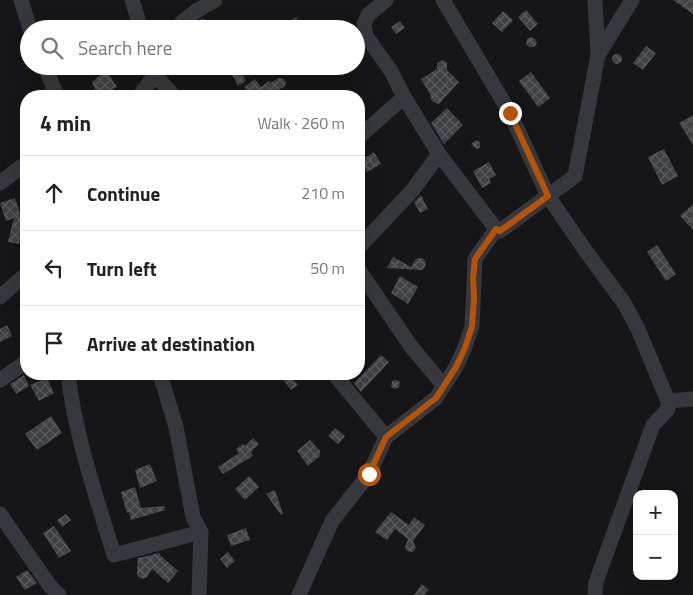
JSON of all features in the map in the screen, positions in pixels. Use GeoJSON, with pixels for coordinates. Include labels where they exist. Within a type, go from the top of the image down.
{"type":"FeatureCollection","features":[{"type":"Feature","properties":{"kind":"street"},"geometry":{"type":"LineString","coordinates":[[14,0],[22,7],[27,20]]}},
{"type":"Feature","properties":{"kind":"street"},"geometry":{"type":"LineString","coordinates":[[132,0],[138,20]]}},
{"type":"Feature","properties":{"kind":"street"},"geometry":{"type":"LineString","coordinates":[[185,20],[215,0]]}},
{"type":"Feature","properties":{"kind":"street"},"geometry":{"type":"LineString","coordinates":[[365,22],[368,15],[386,0]]}},
{"type":"Feature","properties":{"kind":"street"},"geometry":{"type":"LineString","coordinates":[[443,0],[510,113],[548,196],[624,303],[638,329],[668,401],[668,409],[653,425],[642,450],[635,477],[595,588],[582,595]]}},
{"type":"Feature","properties":{"kind":"street"},"geometry":{"type":"LineString","coordinates":[[365,30],[366,36],[391,71],[404,97],[439,154],[496,229],[500,231],[574,176],[598,55],[595,0]]}},
{"type":"Feature","properties":{"kind":"street"},"geometry":{"type":"LineString","coordinates":[[598,55],[632,0]]}},
{"type":"Feature","properties":{"kind":"street"},"geometry":{"type":"LineString","coordinates":[[49,75],[55,90]]}},
{"type":"Feature","properties":{"kind":"street"},"geometry":{"type":"LineString","coordinates":[[143,90],[151,75]]}},
{"type":"Feature","properties":{"kind":"street"},"geometry":{"type":"LineString","coordinates":[[159,75],[170,90]]}},
{"type":"Feature","properties":{"kind":"street"},"geometry":{"type":"LineString","coordinates":[[365,132],[404,97]]}},
{"type":"Feature","properties":{"kind":"street"},"geometry":{"type":"LineString","coordinates":[[365,240],[412,191],[439,154]]}},
{"type":"Feature","properties":{"kind":"street"},"geometry":{"type":"LineString","coordinates":[[0,183],[20,168]]}},
{"type":"Feature","properties":{"kind":"street"},"geometry":{"type":"LineString","coordinates":[[299,595],[332,521],[369,474],[386,437],[436,398],[456,367],[472,326],[475,259],[496,229]]}},
{"type":"Feature","properties":{"kind":"street"},"geometry":{"type":"LineString","coordinates":[[365,279],[410,344],[444,385]]}},
{"type":"Feature","properties":{"kind":"street"},"geometry":{"type":"LineString","coordinates":[[0,297],[20,281]]}},
{"type":"Feature","properties":{"kind":"street"},"geometry":{"type":"LineString","coordinates":[[0,380],[20,366]]}},
{"type":"Feature","properties":{"kind":"street"},"geometry":{"type":"LineString","coordinates":[[69,380],[86,460],[114,555],[201,532]]}},
{"type":"Feature","properties":{"kind":"street"},"geometry":{"type":"LineString","coordinates":[[162,380],[176,427],[193,517],[201,532],[200,595]]}},
{"type":"Feature","properties":{"kind":"street"},"geometry":{"type":"LineString","coordinates":[[339,380],[386,437]]}},
{"type":"Feature","properties":{"kind":"street"},"geometry":{"type":"LineString","coordinates":[[668,401],[693,399]]}},
{"type":"Feature","properties":{"kind":"street"},"geometry":{"type":"LineString","coordinates":[[0,514],[50,586],[59,595]]}},
{"type":"Feature","properties":{"kind":"building"},"geometry":{"type":"Polygon","coordinates":[[[673,0],[693,0],[693,14],[673,0]]]}},
{"type":"Feature","properties":{"kind":"building"},"geometry":{"type":"Polygon","coordinates":[[[526,10],[538,24],[530,31],[518,17],[526,10]]]}},
{"type":"Feature","properties":{"kind":"building"},"geometry":{"type":"Polygon","coordinates":[[[503,11],[513,20],[502,32],[492,23],[503,11]]]}},
{"type":"Feature","properties":{"kind":"building"},"geometry":{"type":"Polygon","coordinates":[[[400,21],[405,28],[396,34],[391,27],[400,21]]]}},
{"type":"Feature","properties":{"kind":"building"},"geometry":{"type":"Polygon","coordinates":[[[531,37],[537,43],[534,47],[529,47],[526,44],[527,39],[531,37]]]}},
{"type":"Feature","properties":{"kind":"building"},"geometry":{"type":"Polygon","coordinates":[[[646,46],[656,53],[643,70],[633,63],[646,46]]]}},
{"type":"Feature","properties":{"kind":"building"},"geometry":{"type":"Polygon","coordinates":[[[615,54],[619,54],[622,59],[621,63],[615,64],[612,61],[612,57],[615,54]]]}},
{"type":"Feature","properties":{"kind":"building"},"geometry":{"type":"Polygon","coordinates":[[[443,60],[447,63],[447,70],[459,82],[439,104],[433,102],[421,79],[437,69],[437,63],[443,60]]]}},
{"type":"Feature","properties":{"kind":"building"},"geometry":{"type":"Polygon","coordinates":[[[531,72],[550,98],[538,107],[519,81],[531,72]]]}},
{"type":"Feature","properties":{"kind":"building"},"geometry":{"type":"Polygon","coordinates":[[[100,75],[109,75],[117,87],[112,90],[95,90],[92,82],[100,75]]]}},
{"type":"Feature","properties":{"kind":"building"},"geometry":{"type":"Polygon","coordinates":[[[232,75],[243,75],[246,81],[238,86],[232,75]]]}},
{"type":"Feature","properties":{"kind":"building"},"geometry":{"type":"Polygon","coordinates":[[[279,78],[284,79],[286,83],[284,87],[278,90],[246,90],[244,87],[255,79],[261,87],[269,81],[270,83],[279,78]]]}},
{"type":"Feature","properties":{"kind":"building"},"geometry":{"type":"Polygon","coordinates":[[[447,108],[463,125],[444,144],[431,123],[447,108]]]}},
{"type":"Feature","properties":{"kind":"building"},"geometry":{"type":"Polygon","coordinates":[[[693,115],[693,145],[679,123],[693,115]]]}},
{"type":"Feature","properties":{"kind":"building"},"geometry":{"type":"Polygon","coordinates":[[[476,140],[480,142],[480,148],[476,149],[471,144],[476,140]]]}},
{"type":"Feature","properties":{"kind":"building"},"geometry":{"type":"Polygon","coordinates":[[[664,149],[678,176],[662,185],[648,157],[664,149]]]}},
{"type":"Feature","properties":{"kind":"building"},"geometry":{"type":"Polygon","coordinates":[[[374,152],[381,164],[367,172],[365,169],[365,158],[374,152]]]}},
{"type":"Feature","properties":{"kind":"building"},"geometry":{"type":"Polygon","coordinates":[[[489,162],[496,175],[489,179],[491,183],[482,188],[473,171],[489,162]]]}},
{"type":"Feature","properties":{"kind":"building"},"geometry":{"type":"Polygon","coordinates":[[[421,195],[428,209],[420,213],[414,202],[421,195]]]}},
{"type":"Feature","properties":{"kind":"building"},"geometry":{"type":"Polygon","coordinates":[[[15,198],[20,214],[19,244],[8,242],[14,218],[6,221],[0,203],[15,198]]]}},
{"type":"Feature","properties":{"kind":"building"},"geometry":{"type":"Polygon","coordinates":[[[693,204],[693,230],[680,216],[693,204]]]}},
{"type":"Feature","properties":{"kind":"building"},"geometry":{"type":"Polygon","coordinates":[[[657,245],[676,274],[666,281],[647,252],[657,245]]]}},
{"type":"Feature","properties":{"kind":"building"},"geometry":{"type":"Polygon","coordinates":[[[393,257],[411,267],[416,259],[424,259],[426,263],[422,270],[387,268],[393,257]]]}},
{"type":"Feature","properties":{"kind":"building"},"geometry":{"type":"Polygon","coordinates":[[[400,276],[418,287],[408,304],[391,293],[400,276]]]}},
{"type":"Feature","properties":{"kind":"building"},"geometry":{"type":"Polygon","coordinates":[[[7,325],[12,336],[0,342],[0,329],[7,325]]]}},
{"type":"Feature","properties":{"kind":"building"},"geometry":{"type":"Polygon","coordinates":[[[381,355],[389,362],[361,392],[354,383],[357,380],[365,380],[365,372],[381,355]]]}},
{"type":"Feature","properties":{"kind":"building"},"geometry":{"type":"Polygon","coordinates":[[[20,378],[20,380],[26,380],[29,386],[16,394],[10,384],[20,378]]]}},
{"type":"Feature","properties":{"kind":"building"},"geometry":{"type":"Polygon","coordinates":[[[42,380],[48,380],[54,393],[39,401],[30,385],[42,380]]]}},
{"type":"Feature","properties":{"kind":"building"},"geometry":{"type":"Polygon","coordinates":[[[283,380],[294,380],[298,385],[291,390],[283,380]]]}},
{"type":"Feature","properties":{"kind":"building"},"geometry":{"type":"Polygon","coordinates":[[[392,381],[400,382],[399,387],[395,389],[391,387],[392,381]]]}},
{"type":"Feature","properties":{"kind":"building"},"geometry":{"type":"Polygon","coordinates":[[[51,416],[62,433],[37,450],[25,434],[51,416]]]}},
{"type":"Feature","properties":{"kind":"building"},"geometry":{"type":"Polygon","coordinates":[[[335,428],[345,436],[338,444],[328,436],[335,428]]]}},
{"type":"Feature","properties":{"kind":"building"},"geometry":{"type":"Polygon","coordinates":[[[253,438],[259,444],[251,452],[253,456],[223,474],[218,467],[239,453],[236,449],[243,444],[245,446],[253,438]]]}},
{"type":"Feature","properties":{"kind":"building"},"geometry":{"type":"Polygon","coordinates":[[[310,440],[320,451],[320,456],[308,466],[297,451],[310,440]]]}},
{"type":"Feature","properties":{"kind":"building"},"geometry":{"type":"Polygon","coordinates":[[[150,464],[157,481],[140,488],[135,470],[150,464]]]}},
{"type":"Feature","properties":{"kind":"building"},"geometry":{"type":"Polygon","coordinates":[[[249,476],[259,487],[245,500],[235,489],[249,476]]]}},
{"type":"Feature","properties":{"kind":"building"},"geometry":{"type":"Polygon","coordinates":[[[135,487],[141,508],[164,506],[165,510],[131,520],[121,492],[135,487]]]}},
{"type":"Feature","properties":{"kind":"building"},"geometry":{"type":"Polygon","coordinates":[[[275,490],[283,514],[281,515],[266,494],[275,490]]]}},
{"type":"Feature","properties":{"kind":"building"},"geometry":{"type":"Polygon","coordinates":[[[391,512],[409,525],[414,517],[425,525],[413,541],[416,548],[413,552],[407,551],[405,547],[408,539],[395,529],[387,540],[375,532],[391,512]]]}},
{"type":"Feature","properties":{"kind":"building"},"geometry":{"type":"Polygon","coordinates":[[[66,514],[71,520],[62,527],[57,520],[66,514]]]}},
{"type":"Feature","properties":{"kind":"building"},"geometry":{"type":"Polygon","coordinates":[[[54,526],[71,551],[59,558],[43,533],[54,526]]]}},
{"type":"Feature","properties":{"kind":"building"},"geometry":{"type":"Polygon","coordinates":[[[246,528],[250,540],[231,546],[227,535],[246,528]]]}},
{"type":"Feature","properties":{"kind":"building"},"geometry":{"type":"Polygon","coordinates":[[[228,552],[235,561],[227,568],[220,559],[228,552]]]}},
{"type":"Feature","properties":{"kind":"building"},"geometry":{"type":"Polygon","coordinates":[[[160,553],[178,571],[168,583],[152,569],[144,579],[138,577],[138,558],[160,553]]]}},
{"type":"Feature","properties":{"kind":"building"},"geometry":{"type":"Polygon","coordinates":[[[27,570],[37,583],[25,590],[16,577],[27,570]]]}},
{"type":"Feature","properties":{"kind":"building"},"geometry":{"type":"Polygon","coordinates":[[[422,584],[429,590],[424,595],[414,595],[422,584]]]}},
{"type":"Feature","properties":{"kind":"route"},"geometry":{"type":"LineString","coordinates":[[369,474],[386,437],[436,398],[456,367],[472,326],[475,259],[496,229],[500,231],[548,196],[510,113]]}}]}
